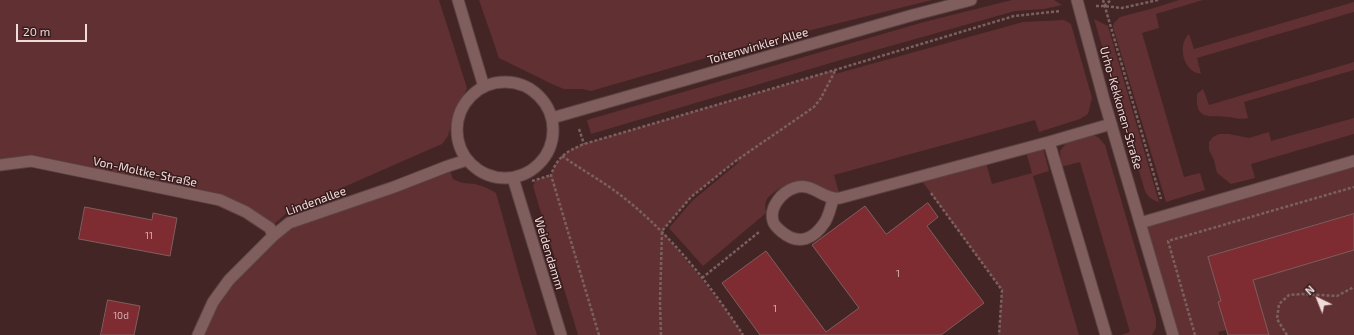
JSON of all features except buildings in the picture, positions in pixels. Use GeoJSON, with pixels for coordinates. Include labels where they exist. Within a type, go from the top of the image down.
{"type":"FeatureCollection","features":[{"type":"Feature","properties":{"kind":"street"},"geometry":{"type":"LineString","coordinates":[[458,0],[484,88]]}},
{"type":"Feature","properties":{"kind":"street","name":"Toitenwinkler Allee"},"geometry":{"type":"LineString","coordinates":[[552,118],[905,17],[971,0]]}},
{"type":"Feature","properties":{"kind":"street","name":"Urho-Kekkonen-Straße"},"geometry":{"type":"LineString","coordinates":[[1078,4],[1173,335]]}},
{"type":"Feature","properties":{"kind":"street"},"geometry":{"type":"LineString","coordinates":[[498,83],[512,83],[525,87],[537,94],[546,105],[552,118],[554,130],[548,152],[534,169],[524,175],[512,178],[496,178],[490,176],[480,172],[467,160],[461,150],[458,138],[458,126],[460,114],[466,103],[474,94],[484,88],[498,83]]}},
{"type":"Feature","properties":{"kind":"street"},"geometry":{"type":"LineString","coordinates":[[833,199],[826,221],[822,227],[803,241],[791,239],[777,228],[773,221],[772,211],[777,202],[784,193],[796,187],[806,186],[815,189],[833,199],[1112,124]]}},
{"type":"Feature","properties":{"kind":"street"},"geometry":{"type":"LineString","coordinates":[[1049,142],[1106,335]]}},
{"type":"Feature","properties":{"kind":"street","name":"Lindenallee"},"geometry":{"type":"LineString","coordinates":[[198,335],[213,302],[229,280],[272,236],[289,223],[467,160]]}},
{"type":"Feature","properties":{"kind":"street","name":"Von-Moltke-Straße"},"geometry":{"type":"LineString","coordinates":[[0,165],[31,161],[220,200],[246,212],[270,228],[272,236]]}},
{"type":"Feature","properties":{"kind":"street"},"geometry":{"type":"LineString","coordinates":[[1140,223],[1354,161]]}},
{"type":"Feature","properties":{"kind":"street","name":"Weidendamm"},"geometry":{"type":"LineString","coordinates":[[512,178],[561,335]]}},
{"type":"Feature","properties":{"kind":"path"},"geometry":{"type":"LineString","coordinates":[[1103,0],[1166,216]]}},
{"type":"Feature","properties":{"kind":"path"},"geometry":{"type":"LineString","coordinates":[[1104,6],[1111,0]]}},
{"type":"Feature","properties":{"kind":"path"},"geometry":{"type":"LineString","coordinates":[[599,335],[551,175],[555,164],[562,156],[574,148],[1014,16],[1048,13],[1078,4],[1122,8],[1158,0]]}},
{"type":"Feature","properties":{"kind":"path"},"geometry":{"type":"LineString","coordinates":[[661,335],[660,303],[662,231],[691,197],[737,160],[814,107],[822,98],[835,70]]}},
{"type":"Feature","properties":{"kind":"path"},"geometry":{"type":"LineString","coordinates":[[562,156],[622,196],[662,231],[702,278],[732,317],[743,335]]}},
{"type":"Feature","properties":{"kind":"path"},"geometry":{"type":"LineString","coordinates":[[919,177],[1002,290],[999,335]]}},
{"type":"Feature","properties":{"kind":"path"},"geometry":{"type":"LineString","coordinates":[[1195,335],[1168,241],[1354,187]]}},
{"type":"Feature","properties":{"kind":"path"},"geometry":{"type":"LineString","coordinates":[[702,278],[773,221]]}},
{"type":"Feature","properties":{"kind":"path"},"geometry":{"type":"LineString","coordinates":[[1288,335],[1278,319],[1279,304],[1289,295],[1302,294],[1337,296],[1354,287]]}},
{"type":"Feature","properties":{"kind":"shaded area"},"geometry":{"type":"Polygon","coordinates":[[[0,0],[439,0],[467,88],[453,119],[448,136],[442,144],[289,211],[270,228],[220,200],[31,161],[0,165],[0,0]]]}},
{"type":"Feature","properties":{"kind":"shaded area"},"geometry":{"type":"Polygon","coordinates":[[[479,0],[932,0],[747,46],[591,91],[582,89],[564,89],[499,58],[479,0]]]}},
{"type":"Feature","properties":{"kind":"shaded area"},"geometry":{"type":"Polygon","coordinates":[[[1012,0],[1054,0],[1062,5],[1044,9],[1015,11],[844,59],[591,134],[587,120],[924,22],[1012,0]]]}},
{"type":"Feature","properties":{"kind":"shaded area"},"geometry":{"type":"Polygon","coordinates":[[[1179,0],[1203,0],[1156,14],[1159,28],[1142,33],[1184,177],[1200,173],[1205,190],[1166,202],[1113,27],[1114,23],[1120,17],[1179,0]]]}},
{"type":"Feature","properties":{"kind":"shaded area"},"geometry":{"type":"Polygon","coordinates":[[[1354,2],[1354,12],[1197,58],[1201,74],[1195,72],[1186,63],[1183,45],[1189,34],[1194,49],[1354,2]]]}},
{"type":"Feature","properties":{"kind":"shaded area"},"geometry":{"type":"Polygon","coordinates":[[[1094,19],[1108,26],[1159,202],[1150,198],[1145,191],[1094,19]]]}},
{"type":"Feature","properties":{"kind":"shaded area"},"geometry":{"type":"Polygon","coordinates":[[[1064,20],[1071,24],[1092,98],[1088,114],[1080,119],[1039,132],[1035,120],[834,175],[839,193],[829,192],[809,181],[789,183],[773,193],[766,200],[766,213],[703,266],[669,228],[692,201],[739,162],[737,160],[691,197],[662,231],[694,269],[743,335],[578,335],[533,186],[536,180],[551,175],[556,164],[563,155],[584,144],[835,70],[835,74],[1023,22],[1064,20]]]}},
{"type":"Feature","properties":{"kind":"shaded area"},"geometry":{"type":"Polygon","coordinates":[[[1354,62],[1354,70],[1244,102],[1248,118],[1246,119],[1205,115],[1198,109],[1197,94],[1203,89],[1209,105],[1354,62]]]}},
{"type":"Feature","properties":{"kind":"shaded area"},"geometry":{"type":"Polygon","coordinates":[[[1354,118],[1354,134],[1251,164],[1255,178],[1231,184],[1217,173],[1214,160],[1209,150],[1209,142],[1213,137],[1219,134],[1229,134],[1249,138],[1269,132],[1271,141],[1354,118]]]}},
{"type":"Feature","properties":{"kind":"shaded area"},"geometry":{"type":"Polygon","coordinates":[[[1086,133],[1098,137],[1105,145],[1156,319],[1156,328],[1152,335],[1121,335],[1130,332],[1080,162],[1061,167],[1060,151],[1069,139],[1086,133]]]}},
{"type":"Feature","properties":{"kind":"shaded area"},"geometry":{"type":"Polygon","coordinates":[[[1042,144],[1049,171],[1033,176],[1079,335],[999,335],[1002,290],[919,177],[985,159],[992,184],[1032,173],[1025,148],[1042,144]]]}},
{"type":"Feature","properties":{"kind":"shaded area"},"geometry":{"type":"Polygon","coordinates":[[[1354,161],[1354,214],[1208,257],[1221,301],[1218,302],[1226,330],[1218,332],[1219,335],[1173,335],[1140,223],[1354,161]]]}},
{"type":"Feature","properties":{"kind":"shaded area"},"geometry":{"type":"Polygon","coordinates":[[[448,166],[453,179],[462,183],[475,184],[496,193],[537,335],[198,335],[213,302],[289,223],[448,166]]]}},
{"type":"Feature","properties":{"kind":"shaded area"},"geometry":{"type":"Polygon","coordinates":[[[1354,250],[1354,335],[1269,335],[1253,280],[1354,250]]]}}]}
